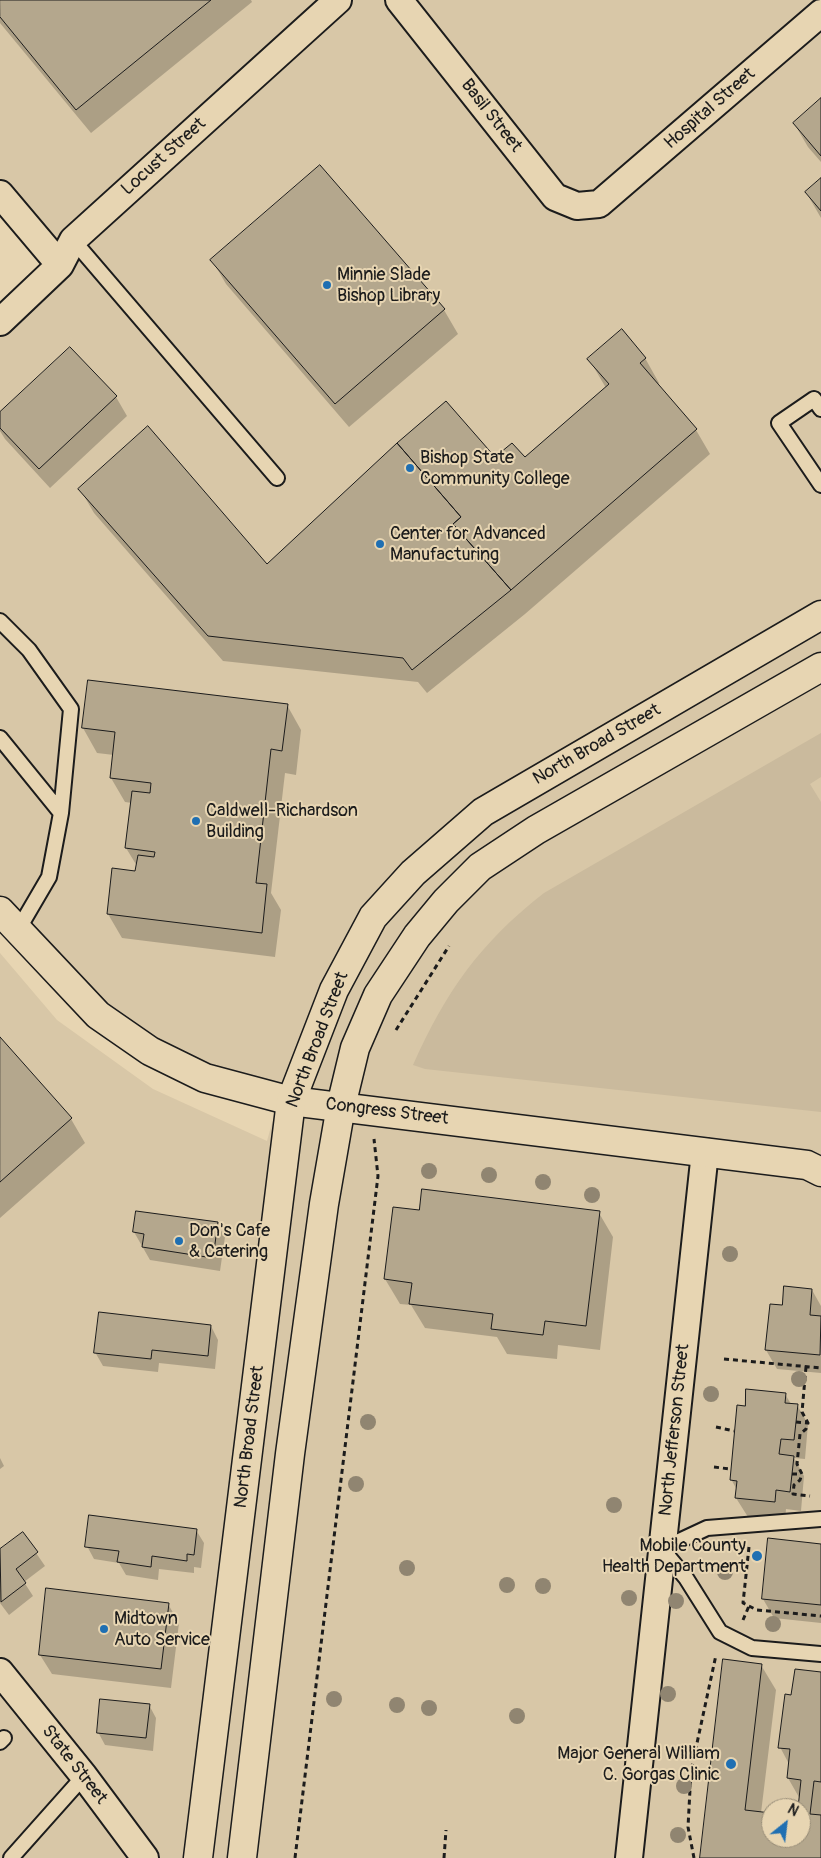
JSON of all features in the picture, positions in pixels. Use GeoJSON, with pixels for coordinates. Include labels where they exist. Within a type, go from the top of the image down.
{"type":"FeatureCollection","features":[{"type":"Feature","properties":{"kind":"main road","name":"North Broad Street"},"geometry":{"type":"LineString","coordinates":[[198,1858],[291,1101],[334,990],[373,917],[413,873],[483,812],[821,615]]}},
{"type":"Feature","properties":{"kind":"main road"},"geometry":{"type":"LineString","coordinates":[[242,1858],[294,1425],[324,1204],[341,1106],[355,1048],[378,996],[417,936],[446,900],[480,867],[536,830],[821,667]]}},
{"type":"Feature","properties":{"kind":"main road","name":"Congress Street"},"geometry":{"type":"LineString","coordinates":[[9,920],[98,1015],[150,1051],[205,1078],[291,1101],[816,1166]]}},
{"type":"Feature","properties":{"kind":"street","name":"Locust Street"},"geometry":{"type":"LineString","coordinates":[[0,322],[60,265],[73,240],[338,0]]}},
{"type":"Feature","properties":{"kind":"street","name":"Basil Street"},"geometry":{"type":"LineString","coordinates":[[398,0],[555,198],[577,206],[599,204]]}},
{"type":"Feature","properties":{"kind":"street","name":"Hospital Street"},"geometry":{"type":"LineString","coordinates":[[599,204],[821,13]]}},
{"type":"Feature","properties":{"kind":"street"},"geometry":{"type":"LineString","coordinates":[[0,194],[60,265]]}},
{"type":"Feature","properties":{"kind":"street","name":"North Jefferson Street"},"geometry":{"type":"LineString","coordinates":[[629,1858],[705,1152]]}},
{"type":"Feature","properties":{"kind":"street","name":"State Street"},"geometry":{"type":"LineString","coordinates":[[0,1672],[84,1776],[145,1858]]}},
{"type":"Feature","properties":{"kind":"lane"},"geometry":{"type":"LineString","coordinates":[[73,240],[277,478]]}},
{"type":"Feature","properties":{"kind":"lane"},"geometry":{"type":"LineString","coordinates":[[821,409],[814,398],[779,423],[821,486]]}},
{"type":"Feature","properties":{"kind":"lane"},"geometry":{"type":"LineString","coordinates":[[0,621],[29,650],[71,710],[61,813],[48,877],[9,920]]}},
{"type":"Feature","properties":{"kind":"lane"},"geometry":{"type":"LineString","coordinates":[[0,738],[61,813]]}},
{"type":"Feature","properties":{"kind":"lane"},"geometry":{"type":"LineString","coordinates":[[821,1519],[707,1528],[662,1549],[686,1578],[720,1632],[752,1648],[821,1654]]}},
{"type":"Feature","properties":{"kind":"lane"},"geometry":{"type":"LineString","coordinates":[[11,1858],[84,1776]]}},
{"type":"Feature","properties":{"kind":"path"},"geometry":{"type":"LineString","coordinates":[[393,1037],[452,941]]}},
{"type":"Feature","properties":{"kind":"path"},"geometry":{"type":"LineString","coordinates":[[295,1858],[378,1176],[371,1110]]}},
{"type":"Feature","properties":{"kind":"path"},"geometry":{"type":"LineString","coordinates":[[724,1359],[821,1368]]}},
{"type":"Feature","properties":{"kind":"path"},"geometry":{"type":"LineString","coordinates":[[806,1367],[802,1412],[808,1423],[806,1429],[800,1434],[797,1464],[802,1474],[800,1480],[794,1485],[793,1494],[812,1496]]}},
{"type":"Feature","properties":{"kind":"path"},"geometry":{"type":"LineString","coordinates":[[796,1422],[808,1423]]}},
{"type":"Feature","properties":{"kind":"path"},"geometry":{"type":"LineString","coordinates":[[716,1427],[734,1430]]}},
{"type":"Feature","properties":{"kind":"path"},"geometry":{"type":"LineString","coordinates":[[714,1467],[730,1469]]}},
{"type":"Feature","properties":{"kind":"path"},"geometry":{"type":"LineString","coordinates":[[792,1474],[802,1474]]}},
{"type":"Feature","properties":{"kind":"path"},"geometry":{"type":"LineString","coordinates":[[749,1545],[743,1603],[757,1610],[821,1616]]}},
{"type":"Feature","properties":{"kind":"path"},"geometry":{"type":"LineString","coordinates":[[694,1858],[688,1827],[692,1771],[715,1657],[749,1606]]}},
{"type":"Feature","properties":{"kind":"path"},"geometry":{"type":"LineString","coordinates":[[444,1858],[446,1830]]}},
{"type":"Feature","properties":{"kind":"shaded area"},"geometry":{"type":"Polygon","coordinates":[[[0,0],[821,0],[821,1858],[0,1858],[0,953],[57,1020],[153,1089],[267,1141],[279,1098],[150,1051],[0,911],[0,322],[60,265],[0,194],[0,0]]]}},
{"type":"Feature","properties":{"kind":"shaded area"},"geometry":{"type":"Polygon","coordinates":[[[821,733],[821,777],[810,784],[821,802],[821,1112],[425,1069],[413,1065],[438,1014],[467,970],[501,931],[544,893],[821,733]]]}},
{"type":"Feature","properties":{"kind":"building"},"geometry":{"type":"Polygon","coordinates":[[[0,0],[211,0],[76,110],[0,17],[0,0]]]}},
{"type":"Feature","properties":{"kind":"building"},"geometry":{"type":"Polygon","coordinates":[[[821,98],[821,156],[793,123],[821,98]]]}},
{"type":"Feature","properties":{"kind":"building","name":"Minnie Slade Bishop Library"},"geometry":{"type":"Polygon","coordinates":[[[320,165],[445,309],[335,404],[210,260],[320,165]]]}},
{"type":"Feature","properties":{"kind":"building"},"geometry":{"type":"Polygon","coordinates":[[[821,178],[821,211],[805,192],[821,178]]]}},
{"type":"Feature","properties":{"kind":"building"},"geometry":{"type":"Polygon","coordinates":[[[622,329],[646,358],[640,363],[697,429],[511,590],[453,524],[461,517],[397,443],[446,401],[495,457],[512,443],[525,457],[609,384],[587,359],[622,329]]]}},
{"type":"Feature","properties":{"kind":"building"},"geometry":{"type":"Polygon","coordinates":[[[70,347],[117,396],[39,469],[0,428],[0,412],[70,347]]]}},
{"type":"Feature","properties":{"kind":"building","name":"Center for Advanced Manufacturing"},"geometry":{"type":"Polygon","coordinates":[[[148,426],[267,564],[397,443],[461,517],[453,524],[511,590],[412,670],[403,658],[208,636],[78,489],[148,426]]]}},
{"type":"Feature","properties":{"kind":"building","name":"Caldwell-Richardson Building"},"geometry":{"type":"Polygon","coordinates":[[[88,680],[288,704],[282,751],[271,749],[256,883],[267,884],[262,933],[107,914],[112,868],[135,871],[138,855],[154,857],[155,852],[125,848],[132,791],[150,793],[151,783],[110,778],[115,732],[82,728],[88,680]]]}},
{"type":"Feature","properties":{"kind":"building"},"geometry":{"type":"Polygon","coordinates":[[[0,1037],[72,1118],[0,1182],[0,1037]]]}},
{"type":"Feature","properties":{"kind":"building"},"geometry":{"type":"Polygon","coordinates":[[[422,1189],[600,1211],[586,1326],[545,1321],[543,1335],[491,1329],[493,1314],[409,1304],[412,1283],[384,1279],[393,1207],[419,1210],[422,1189]]]}},
{"type":"Feature","properties":{"kind":"building","name":"Don's Cafe & Catering"},"geometry":{"type":"Polygon","coordinates":[[[136,1211],[218,1222],[213,1258],[142,1247],[144,1234],[133,1232],[136,1211]]]}},
{"type":"Feature","properties":{"kind":"building"},"geometry":{"type":"Polygon","coordinates":[[[784,1286],[812,1289],[810,1315],[821,1316],[820,1355],[765,1350],[770,1304],[782,1305],[784,1286]]]}},
{"type":"Feature","properties":{"kind":"building"},"geometry":{"type":"Polygon","coordinates":[[[99,1312],[211,1325],[208,1356],[152,1350],[151,1359],[94,1353],[99,1312]]]}},
{"type":"Feature","properties":{"kind":"building"},"geometry":{"type":"Polygon","coordinates":[[[746,1389],[786,1393],[785,1403],[798,1404],[794,1440],[781,1439],[779,1454],[794,1456],[790,1492],[776,1490],[775,1502],[735,1498],[737,1481],[730,1480],[737,1405],[745,1406],[746,1389]]]}},
{"type":"Feature","properties":{"kind":"building"},"geometry":{"type":"Polygon","coordinates":[[[89,1515],[197,1529],[194,1555],[187,1554],[187,1561],[152,1556],[151,1567],[117,1562],[119,1551],[85,1547],[89,1515]]]}},
{"type":"Feature","properties":{"kind":"building"},"geometry":{"type":"Polygon","coordinates":[[[23,1532],[38,1552],[16,1569],[26,1583],[1,1602],[0,1549],[23,1532]]]}},
{"type":"Feature","properties":{"kind":"building"},"geometry":{"type":"Polygon","coordinates":[[[768,1538],[821,1544],[821,1605],[762,1599],[768,1538]]]}},
{"type":"Feature","properties":{"kind":"building","name":"Midtown Auto Service"},"geometry":{"type":"Polygon","coordinates":[[[46,1588],[169,1603],[161,1669],[39,1655],[46,1588]]]}},
{"type":"Feature","properties":{"kind":"building","name":"Major General William C. Gorgas Clinic"},"geometry":{"type":"Polygon","coordinates":[[[723,1659],[762,1664],[745,1810],[761,1812],[761,1848],[811,1848],[811,1814],[821,1815],[821,1858],[700,1858],[723,1659]]]}},
{"type":"Feature","properties":{"kind":"building","name":"Major General William C. Gorgas Clinic"},"geometry":{"type":"Polygon","coordinates":[[[795,1669],[821,1672],[821,1782],[814,1781],[811,1806],[811,1798],[799,1798],[801,1780],[787,1778],[790,1749],[778,1748],[785,1694],[791,1695],[795,1669]]]}},
{"type":"Feature","properties":{"kind":"building","name":"Midtown Auto Service"},"geometry":{"type":"Polygon","coordinates":[[[100,1699],[150,1704],[146,1738],[97,1733],[100,1699]]]}},
{"type":"Feature","properties":{"kind":"place","name":"Minnie Slade Bishop Library"},"geometry":{"type":"Point","coordinates":[327,285]}},
{"type":"Feature","properties":{"kind":"place","name":"Bishop State Community College"},"geometry":{"type":"Point","coordinates":[410,468]}},
{"type":"Feature","properties":{"kind":"place","name":"Center for Advanced Manufacturing"},"geometry":{"type":"Point","coordinates":[380,544]}},
{"type":"Feature","properties":{"kind":"place","name":"Caldwell-Richardson Building"},"geometry":{"type":"Point","coordinates":[196,821]}},
{"type":"Feature","properties":{"kind":"place","name":"Don's Cafe & Catering"},"geometry":{"type":"Point","coordinates":[179,1241]}},
{"type":"Feature","properties":{"kind":"place","name":"Mobile County Health Department"},"geometry":{"type":"Point","coordinates":[757,1556]}},
{"type":"Feature","properties":{"kind":"place","name":"Midtown Auto Service"},"geometry":{"type":"Point","coordinates":[104,1629]}},
{"type":"Feature","properties":{"kind":"place","name":"Major General William C. Gorgas Clinic"},"geometry":{"type":"Point","coordinates":[731,1764]}}]}
